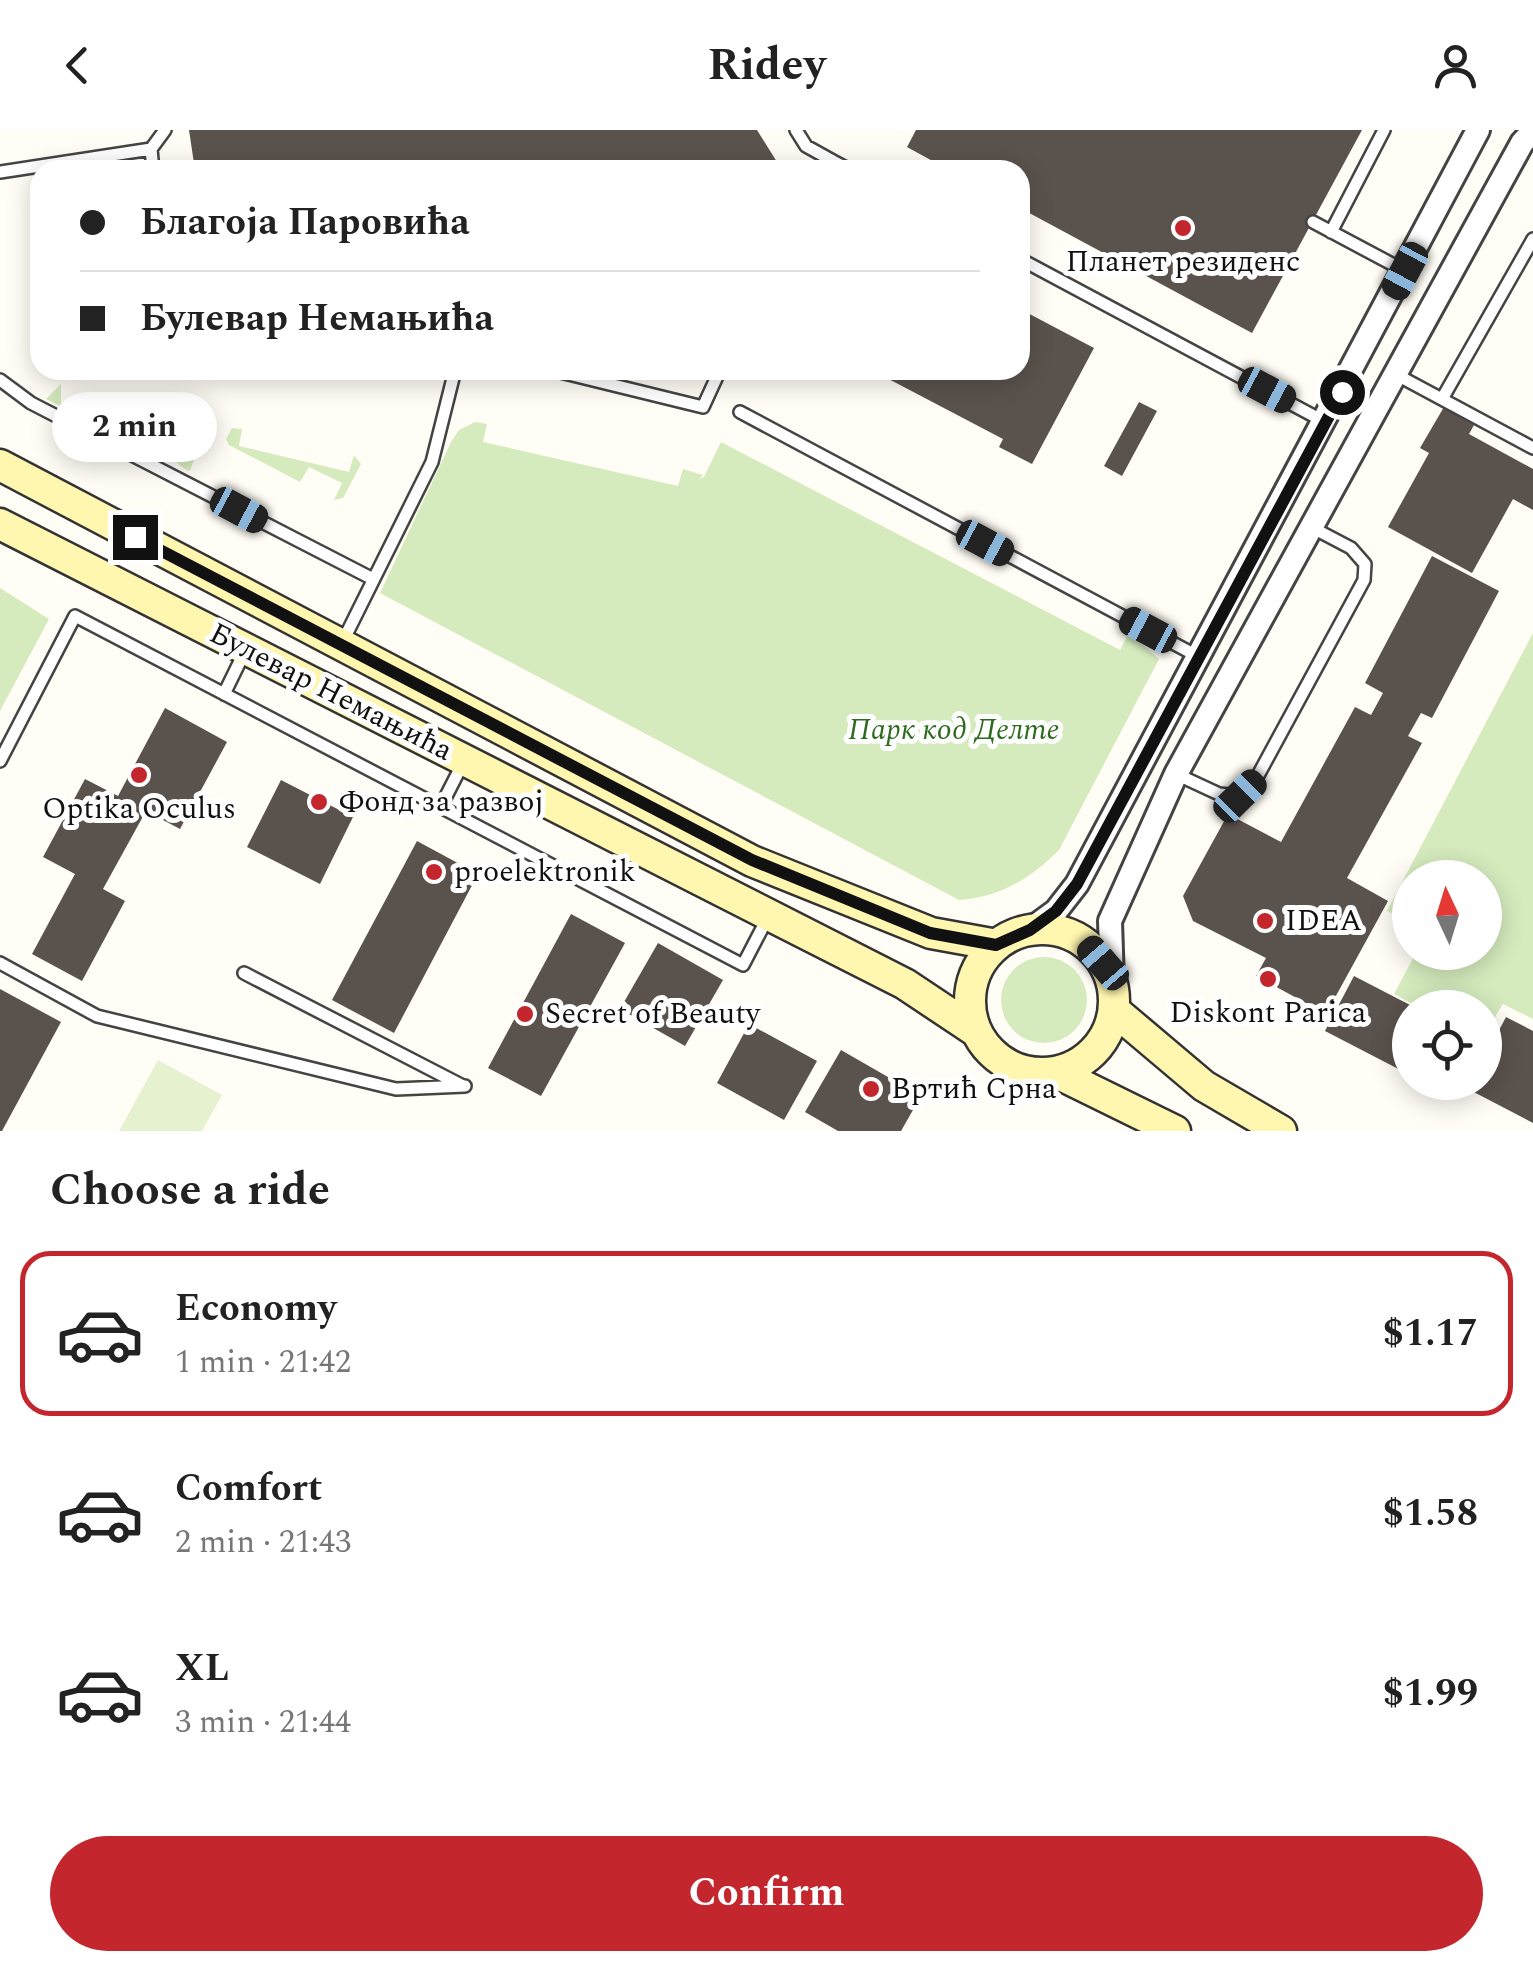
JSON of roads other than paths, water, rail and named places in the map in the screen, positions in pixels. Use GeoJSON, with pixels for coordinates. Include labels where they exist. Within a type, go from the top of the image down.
{"type":"FeatureCollection","features":[{"type":"Feature","properties":{"kind":"street"},"geometry":{"type":"LineString","coordinates":[[1175,1131],[1054,1072],[1009,1066],[985,1046],[977,1032],[970,995],[974,976],[996,945],[1030,930],[1056,911],[1077,884],[1478,130]]}},
{"type":"Feature","properties":{"kind":"street"},"geometry":{"type":"LineString","coordinates":[[1054,1072],[1072,1067],[1101,1044],[1113,996],[1110,920],[1176,774],[1310,526],[1529,141]]}},
{"type":"Feature","properties":{"kind":"street","name":"Булевар Немањића"},"geometry":{"type":"LineString","coordinates":[[0,465],[340,647],[752,860],[930,933],[996,945]]}},
{"type":"Feature","properties":{"kind":"street","name":"Булевар Немањића"},"geometry":{"type":"LineString","coordinates":[[4,528],[905,984],[977,1032]]}},
{"type":"Feature","properties":{"kind":"street"},"geometry":{"type":"LineString","coordinates":[[1030,930],[1072,935],[1096,955],[1113,996],[1204,1086],[1281,1131]]}},
{"type":"Feature","properties":{"kind":"lane"},"geometry":{"type":"LineString","coordinates":[[152,160],[151,149],[165,130]]}},
{"type":"Feature","properties":{"kind":"lane"},"geometry":{"type":"LineString","coordinates":[[796,130],[806,146],[824,160]]}},
{"type":"Feature","properties":{"kind":"lane"},"geometry":{"type":"LineString","coordinates":[[1331,232],[1384,130]]}},
{"type":"Feature","properties":{"kind":"lane"},"geometry":{"type":"LineString","coordinates":[[79,160],[151,149]]}},
{"type":"Feature","properties":{"kind":"lane"},"geometry":{"type":"LineString","coordinates":[[0,172],[30,167]]}},
{"type":"Feature","properties":{"kind":"lane"},"geometry":{"type":"LineString","coordinates":[[1313,222],[1405,271]]}},
{"type":"Feature","properties":{"kind":"lane"},"geometry":{"type":"LineString","coordinates":[[1442,399],[1533,240]]}},
{"type":"Feature","properties":{"kind":"lane"},"geometry":{"type":"LineString","coordinates":[[1030,264],[1326,422]]}},
{"type":"Feature","properties":{"kind":"lane"},"geometry":{"type":"LineString","coordinates":[[1396,374],[1533,448]]}},
{"type":"Feature","properties":{"kind":"lane"},"geometry":{"type":"LineString","coordinates":[[0,380],[20,397],[373,579]]}},
{"type":"Feature","properties":{"kind":"lane"},"geometry":{"type":"LineString","coordinates":[[340,647],[432,462],[452,380]]}},
{"type":"Feature","properties":{"kind":"lane"},"geometry":{"type":"LineString","coordinates":[[594,380],[702,406],[715,380]]}},
{"type":"Feature","properties":{"kind":"lane"},"geometry":{"type":"LineString","coordinates":[[740,412],[1199,657]]}},
{"type":"Feature","properties":{"kind":"lane"},"geometry":{"type":"LineString","coordinates":[[1176,774],[1220,794],[1240,796],[1255,781],[1364,580],[1365,564],[1351,548],[1310,526]]}},
{"type":"Feature","properties":{"kind":"lane"},"geometry":{"type":"LineString","coordinates":[[0,761],[74,616],[742,965],[769,916]]}},
{"type":"Feature","properties":{"kind":"lane"},"geometry":{"type":"LineString","coordinates":[[224,694],[246,649]]}},
{"type":"Feature","properties":{"kind":"lane"},"geometry":{"type":"LineString","coordinates":[[440,806],[464,760]]}},
{"type":"Feature","properties":{"kind":"lane"},"geometry":{"type":"LineString","coordinates":[[0,963],[97,1016],[396,1089],[465,1086],[244,973]]}},
{"type":"Feature","properties":{"kind":"place","name":"Планет резиденс"},"geometry":{"type":"Point","coordinates":[1183,228]}},
{"type":"Feature","properties":{"kind":"place","name":"Optika Oculus"},"geometry":{"type":"Point","coordinates":[139,775]}},
{"type":"Feature","properties":{"kind":"place","name":"Фонд за развој"},"geometry":{"type":"Point","coordinates":[319,802]}},
{"type":"Feature","properties":{"kind":"place","name":"proelektronik"},"geometry":{"type":"Point","coordinates":[434,872]}},
{"type":"Feature","properties":{"kind":"place","name":"IDEA"},"geometry":{"type":"Point","coordinates":[1265,921]}},
{"type":"Feature","properties":{"kind":"place","name":"Diskont Parica"},"geometry":{"type":"Point","coordinates":[1268,979]}},
{"type":"Feature","properties":{"kind":"place","name":"Secret of Beauty"},"geometry":{"type":"Point","coordinates":[525,1014]}},
{"type":"Feature","properties":{"kind":"place","name":"Вртић Срна"},"geometry":{"type":"Point","coordinates":[871,1089]}},
{"type":"Feature","properties":{"kind":"park label","name":"Парк код Делте"},"geometry":{"type":"Point","coordinates":[954,730]}}]}
